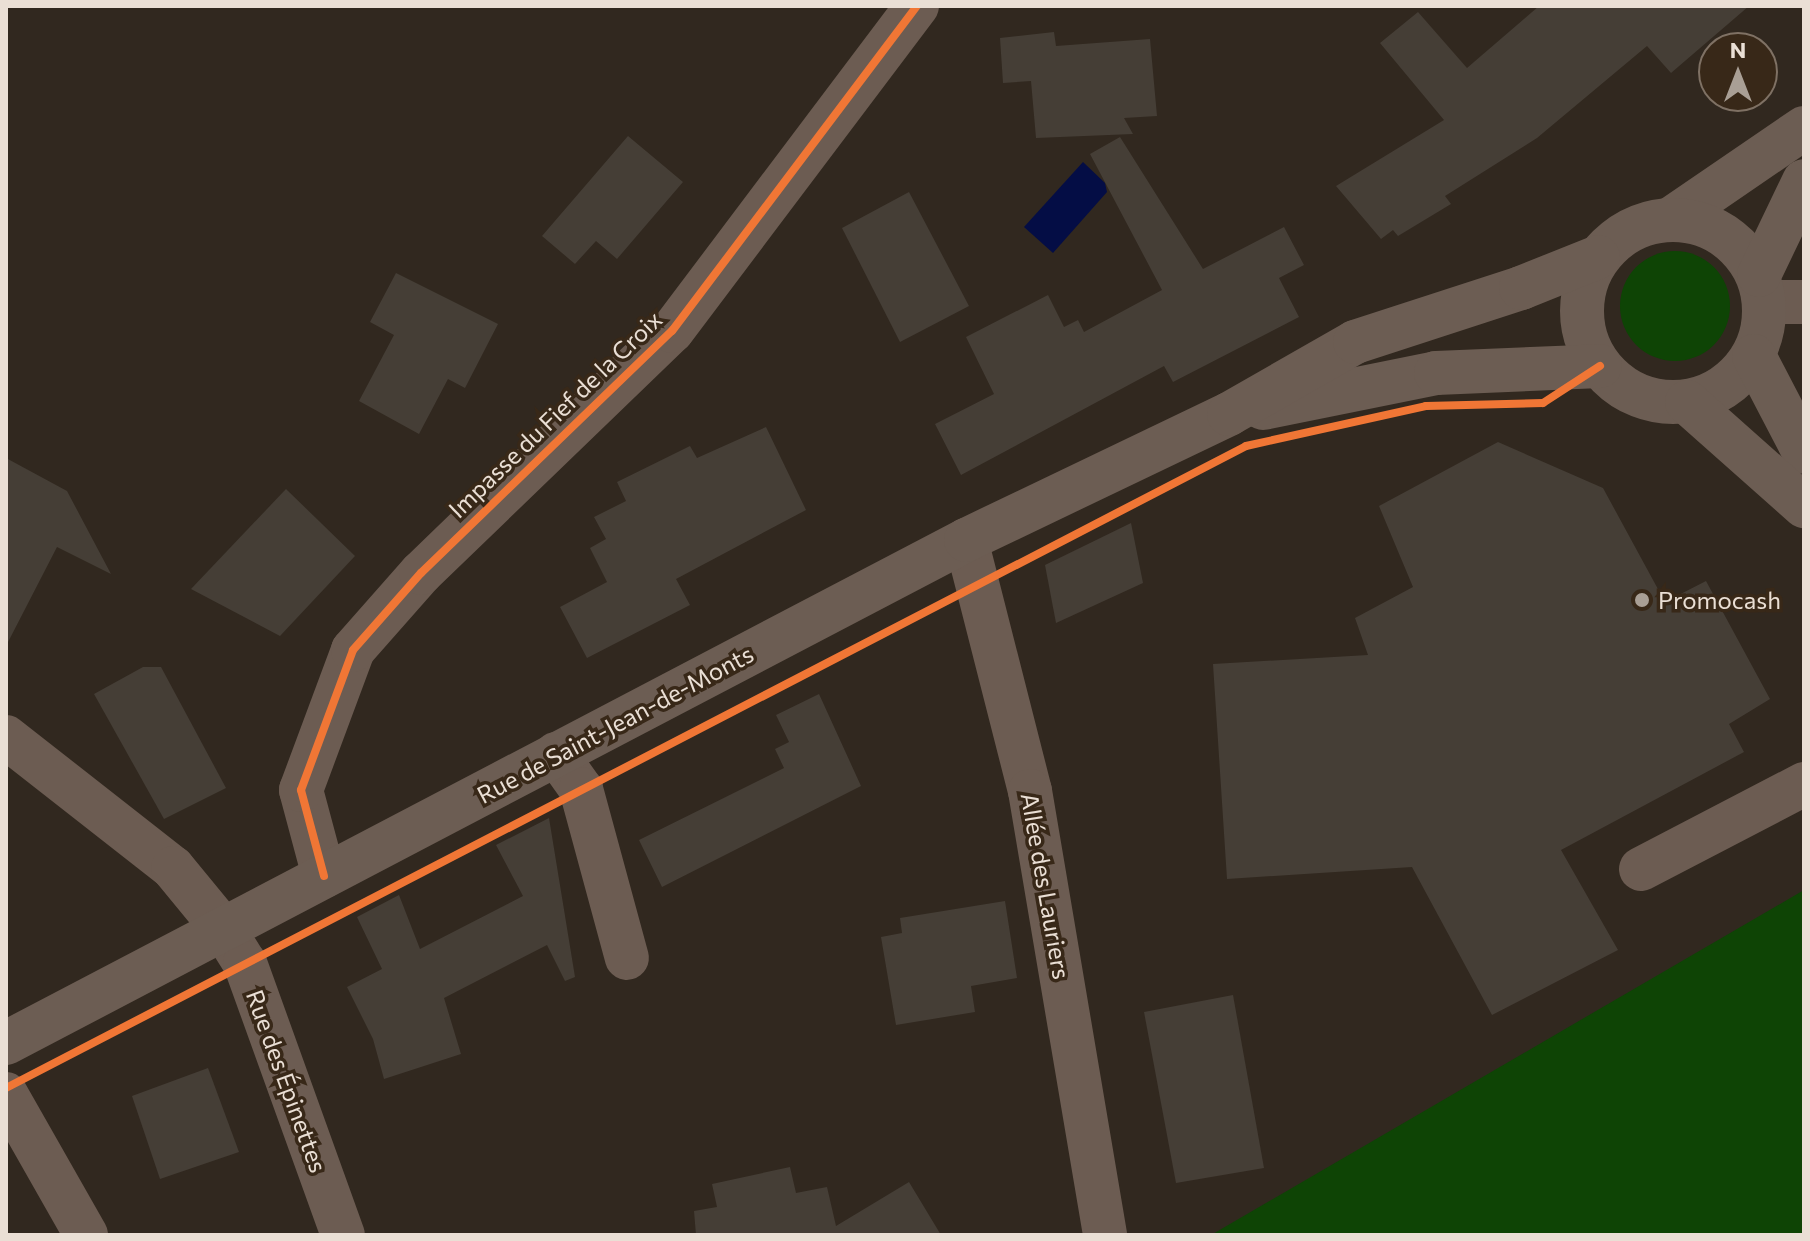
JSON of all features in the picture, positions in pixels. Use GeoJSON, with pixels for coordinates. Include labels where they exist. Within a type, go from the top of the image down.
{"type":"FeatureCollection","features":[{"type":"Feature","properties":{"kind":"main road"},"geometry":{"type":"LineString","coordinates":[[1671,219],[1804,128]]}},
{"type":"Feature","properties":{"kind":"main road"},"geometry":{"type":"LineString","coordinates":[[1776,293],[1744,251],[1723,233],[1699,222],[1671,219],[1643,224],[1598,257],[1585,283],[1581,312],[1586,341],[1600,366],[1639,396],[1687,402],[1736,378],[1754,356],[1764,330],[1776,293],[1804,181]]}},
{"type":"Feature","properties":{"kind":"main road","name":"Rue de Saint-Jean-de-Monts"},"geometry":{"type":"LineString","coordinates":[[6,1043],[966,540],[1229,414],[1355,342],[1521,288],[1598,257]]}},
{"type":"Feature","properties":{"kind":"main road"},"geometry":{"type":"LineString","coordinates":[[1754,356],[1804,452]]}},
{"type":"Feature","properties":{"kind":"main road","name":"Rue de Saint-Jean-de-Monts"},"geometry":{"type":"LineString","coordinates":[[1229,414],[1436,373],[1600,366]]}},
{"type":"Feature","properties":{"kind":"main road"},"geometry":{"type":"LineString","coordinates":[[1687,402],[1804,506]]}},
{"type":"Feature","properties":{"kind":"street","name":"Impasse du Fief de la Croix"},"geometry":{"type":"LineString","coordinates":[[324,876],[301,790],[353,650],[421,573],[672,331],[917,6]]}},
{"type":"Feature","properties":{"kind":"street","name":"Allée des Lauriers"},"geometry":{"type":"LineString","coordinates":[[966,540],[1030,791],[1105,1235]]}},
{"type":"Feature","properties":{"kind":"street","name":"Rue des Épinettes"},"geometry":{"type":"LineString","coordinates":[[6,737],[173,868],[224,930],[245,963],[343,1235]]}},
{"type":"Feature","properties":{"kind":"street"},"geometry":{"type":"LineString","coordinates":[[556,754],[581,789],[627,958]]}},
{"type":"Feature","properties":{"kind":"street"},"geometry":{"type":"LineString","coordinates":[[1641,869],[1804,784]]}},
{"type":"Feature","properties":{"kind":"street"},"geometry":{"type":"LineString","coordinates":[[6,1094],[86,1235]]}},
{"type":"Feature","properties":{"kind":"green space"},"geometry":{"type":"Polygon","coordinates":[[[1675,251],[1696,255],[1714,267],[1726,285],[1730,306],[1726,327],[1714,345],[1696,357],[1675,361],[1654,357],[1636,345],[1624,327],[1620,306],[1624,285],[1636,267],[1654,255],[1675,251]]]}},
{"type":"Feature","properties":{"kind":"green space"},"geometry":{"type":"Polygon","coordinates":[[[1804,890],[1804,1235],[1211,1235],[1804,890]]]}},
{"type":"Feature","properties":{"kind":"shaded area"},"geometry":{"type":"Polygon","coordinates":[[[1083,162],[1105,183],[1107,192],[1053,253],[1024,227],[1083,162]]]}},
{"type":"Feature","properties":{"kind":"building"},"geometry":{"type":"Polygon","coordinates":[[[1539,6],[1749,6],[1719,32],[1698,32],[1698,50],[1671,73],[1647,46],[1537,138],[1445,196],[1451,204],[1398,236],[1393,230],[1381,239],[1336,186],[1444,120],[1380,43],[1418,12],[1467,68],[1539,6]]]}},
{"type":"Feature","properties":{"kind":"building"},"geometry":{"type":"Polygon","coordinates":[[[1054,32],[1056,46],[1150,39],[1157,116],[1124,118],[1133,134],[1036,138],[1031,81],[1003,83],[1000,38],[1054,32]]]}},
{"type":"Feature","properties":{"kind":"building"},"geometry":{"type":"Polygon","coordinates":[[[628,136],[683,182],[617,259],[596,241],[575,264],[542,236],[628,136]]]}},
{"type":"Feature","properties":{"kind":"building"},"geometry":{"type":"Polygon","coordinates":[[[1120,137],[1203,269],[1284,227],[1304,265],[1279,278],[1299,317],[1173,382],[1164,366],[961,475],[935,424],[994,394],[966,337],[1048,295],[1064,327],[1078,320],[1084,332],[1162,290],[1090,154],[1120,137]]]}},
{"type":"Feature","properties":{"kind":"building"},"geometry":{"type":"Polygon","coordinates":[[[909,192],[969,306],[900,342],[842,228],[909,192]]]}},
{"type":"Feature","properties":{"kind":"building"},"geometry":{"type":"Polygon","coordinates":[[[396,273],[498,324],[465,388],[448,379],[419,434],[359,401],[394,335],[370,322],[396,273]]]}},
{"type":"Feature","properties":{"kind":"building"},"geometry":{"type":"Polygon","coordinates":[[[766,427],[806,510],[676,579],[690,605],[587,658],[560,607],[607,582],[590,548],[606,539],[594,517],[626,501],[617,482],[690,446],[697,458],[766,427]]]}},
{"type":"Feature","properties":{"kind":"building"},"geometry":{"type":"Polygon","coordinates":[[[1498,442],[1603,488],[1665,602],[1706,581],[1770,699],[1729,724],[1744,752],[1561,850],[1618,950],[1492,1015],[1412,867],[1227,879],[1213,664],[1368,655],[1355,618],[1413,587],[1379,506],[1498,442]]]}},
{"type":"Feature","properties":{"kind":"building"},"geometry":{"type":"Polygon","coordinates":[[[6,458],[67,491],[111,574],[57,547],[6,646],[6,458]]]}},
{"type":"Feature","properties":{"kind":"building"},"geometry":{"type":"Polygon","coordinates":[[[286,489],[355,556],[280,636],[191,589],[286,489]]]}},
{"type":"Feature","properties":{"kind":"building"},"geometry":{"type":"Polygon","coordinates":[[[1131,523],[1143,583],[1056,623],[1045,565],[1131,523]]]}},
{"type":"Feature","properties":{"kind":"building"},"geometry":{"type":"Polygon","coordinates":[[[143,667],[161,667],[226,788],[164,819],[94,694],[143,667]]]}},
{"type":"Feature","properties":{"kind":"building"},"geometry":{"type":"Polygon","coordinates":[[[819,694],[861,786],[662,887],[639,840],[784,768],[775,749],[789,742],[776,715],[819,694]]]}},
{"type":"Feature","properties":{"kind":"building"},"geometry":{"type":"Polygon","coordinates":[[[549,818],[575,977],[565,981],[547,945],[444,998],[461,1054],[384,1079],[373,1039],[347,987],[382,969],[357,917],[399,895],[420,949],[523,896],[496,845],[549,818]]]}},
{"type":"Feature","properties":{"kind":"building"},"geometry":{"type":"Polygon","coordinates":[[[1005,901],[1017,978],[971,986],[975,1012],[896,1025],[881,937],[902,933],[900,918],[1005,901]]]}},
{"type":"Feature","properties":{"kind":"building"},"geometry":{"type":"Polygon","coordinates":[[[1233,995],[1264,1168],[1176,1183],[1144,1012],[1233,995]]]}},
{"type":"Feature","properties":{"kind":"building"},"geometry":{"type":"Polygon","coordinates":[[[208,1068],[239,1152],[160,1179],[132,1096],[208,1068]]]}},
{"type":"Feature","properties":{"kind":"building"},"geometry":{"type":"Polygon","coordinates":[[[790,1167],[796,1193],[827,1187],[836,1226],[909,1182],[941,1235],[696,1235],[694,1211],[717,1207],[712,1184],[790,1167]]]}},
{"type":"Feature","properties":{"kind":"cycle path"},"geometry":{"type":"LineString","coordinates":[[324,876],[301,790],[353,650],[421,573],[672,331],[917,6]]}},
{"type":"Feature","properties":{"kind":"cycle path"},"geometry":{"type":"LineString","coordinates":[[6,1088],[1246,446],[1426,406],[1543,403],[1600,366]]}},
{"type":"Feature","properties":{"kind":"place","name":"Promocash"},"geometry":{"type":"Point","coordinates":[1642,600]}}]}
